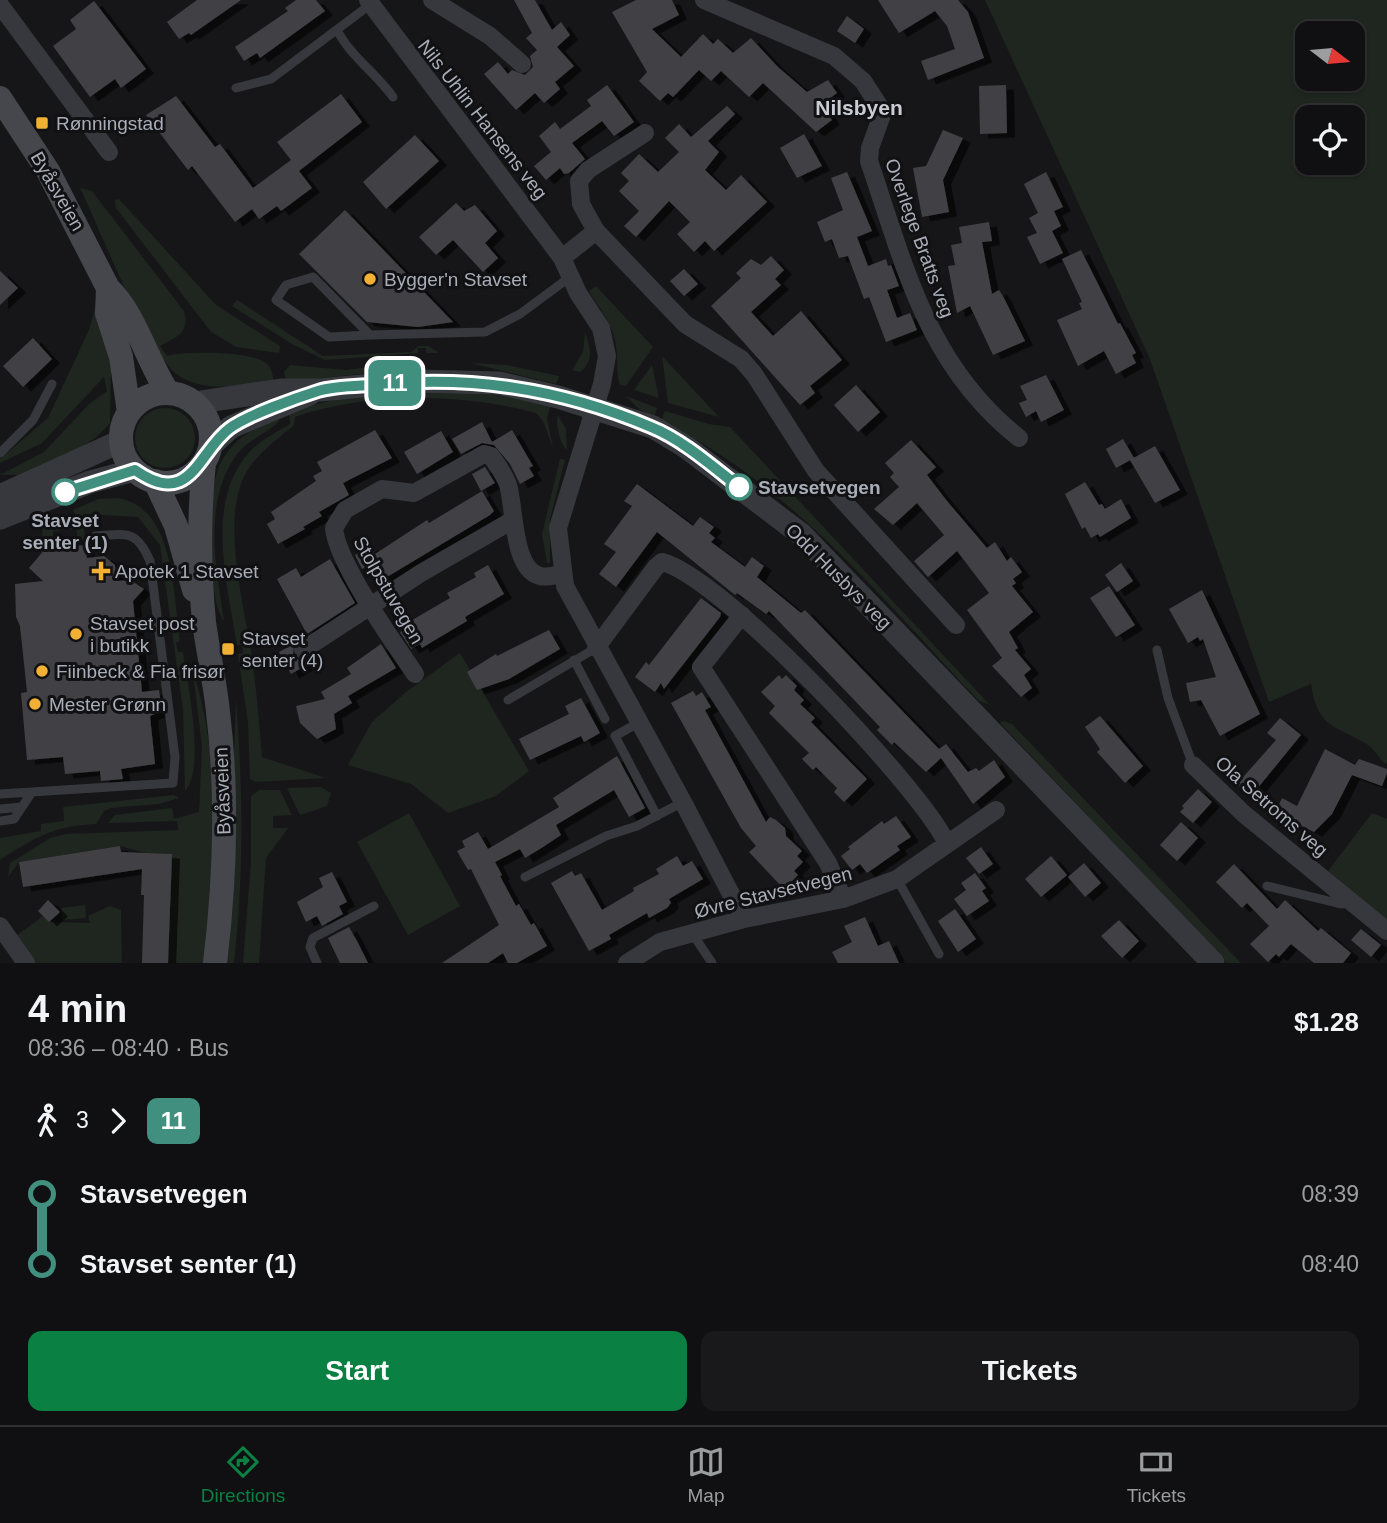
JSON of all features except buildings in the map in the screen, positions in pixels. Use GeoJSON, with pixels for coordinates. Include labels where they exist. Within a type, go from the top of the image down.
{"type":"FeatureCollection","features":[{"type":"Feature","properties":{"kind":"main road","name":"Byåsveien"},"geometry":{"type":"LineString","coordinates":[[0,99],[60,193],[108,288],[124,303],[151,367],[168,393]]}},
{"type":"Feature","properties":{"kind":"main road","name":"Byåsveien"},"geometry":{"type":"LineString","coordinates":[[108,288],[107,313],[121,357],[130,412]]}},
{"type":"Feature","properties":{"kind":"main road"},"geometry":{"type":"LineString","coordinates":[[168,393],[194,403],[207,422],[207,454],[192,474],[178,481],[145,476],[125,457],[121,441],[123,426],[130,412],[139,400],[168,393]]}},
{"type":"Feature","properties":{"kind":"main road","name":"Byåsveien"},"geometry":{"type":"LineString","coordinates":[[207,454],[200,507],[204,620],[219,714],[224,815],[221,913],[215,963]]}},
{"type":"Feature","properties":{"kind":"main road","name":"Byåsveien"},"geometry":{"type":"LineString","coordinates":[[145,476],[176,526],[204,620]]}},
{"type":"Feature","properties":{"kind":"street"},"geometry":{"type":"LineString","coordinates":[[432,0],[490,36],[522,64]]}},
{"type":"Feature","properties":{"kind":"street","name":"Overlege Bratts veg"},"geometry":{"type":"LineString","coordinates":[[704,0],[834,56],[863,81],[883,112],[870,148],[869,161],[923,318],[947,360],[995,417],[1019,438]]}},
{"type":"Feature","properties":{"kind":"street","name":"Nils Uhlin Hansens veg"},"geometry":{"type":"LineString","coordinates":[[369,2],[562,258],[570,277],[601,328],[606,341],[604,375],[595,408]]}},
{"type":"Feature","properties":{"kind":"street"},"geometry":{"type":"LineString","coordinates":[[0,5],[109,152]]}},
{"type":"Feature","properties":{"kind":"street","name":"Nils Uhlin Hansens veg"},"geometry":{"type":"LineString","coordinates":[[645,133],[588,170],[579,181],[581,204],[596,231],[685,324],[741,359],[754,374],[816,471],[956,625]]}},
{"type":"Feature","properties":{"kind":"street"},"geometry":{"type":"LineString","coordinates":[[562,258],[596,231]]}},
{"type":"Feature","properties":{"kind":"street","name":"Odd Husbys veg"},"geometry":{"type":"LineString","coordinates":[[194,403],[281,390],[320,390],[415,381],[499,383],[595,408],[653,427],[685,447],[802,534],[1213,963]]}},
{"type":"Feature","properties":{"kind":"street","name":"Odd Husbys veg"},"geometry":{"type":"LineString","coordinates":[[207,454],[231,427],[320,390]]}},
{"type":"Feature","properties":{"kind":"street"},"geometry":{"type":"LineString","coordinates":[[595,408],[558,528],[565,586],[744,919]]}},
{"type":"Feature","properties":{"kind":"street"},"geometry":{"type":"LineString","coordinates":[[0,496],[121,441]]}},
{"type":"Feature","properties":{"kind":"street","name":"Stolpstuvegen"},"geometry":{"type":"LineString","coordinates":[[415,674],[371,606],[335,539],[334,528],[345,510],[382,489],[414,492],[484,454],[491,456],[508,483],[516,538],[533,573],[543,577],[562,573]]}},
{"type":"Feature","properties":{"kind":"street"},"geometry":{"type":"LineString","coordinates":[[0,518],[89,482],[145,476]]}},
{"type":"Feature","properties":{"kind":"street"},"geometry":{"type":"LineString","coordinates":[[303,650],[421,573],[513,520]]}},
{"type":"Feature","properties":{"kind":"street"},"geometry":{"type":"LineString","coordinates":[[596,648],[662,562],[681,571],[742,615],[767,637],[901,779],[936,822],[946,842]]}},
{"type":"Feature","properties":{"kind":"street"},"geometry":{"type":"LineString","coordinates":[[742,615],[701,667],[828,863],[843,899]]}},
{"type":"Feature","properties":{"kind":"street","name":"Ola Setroms veg"},"geometry":{"type":"LineString","coordinates":[[1193,765],[1244,814],[1387,931]]}},
{"type":"Feature","properties":{"kind":"street","name":"Øvre Stavsetvegen"},"geometry":{"type":"LineString","coordinates":[[627,963],[660,942],[744,919],[843,899],[897,879],[946,842],[996,810]]}},
{"type":"Feature","properties":{"kind":"street"},"geometry":{"type":"LineString","coordinates":[[0,926],[26,963]]}},
{"type":"Feature","properties":{"kind":"lane","name":"Nils Uhlin Hansens veg"},"geometry":{"type":"LineString","coordinates":[[236,88],[271,79],[337,30],[369,2]]}},
{"type":"Feature","properties":{"kind":"lane"},"geometry":{"type":"LineString","coordinates":[[337,30],[356,58],[378,76],[393,97]]}},
{"type":"Feature","properties":{"kind":"lane"},"geometry":{"type":"LineString","coordinates":[[370,335],[313,277],[286,285],[276,300],[329,337],[485,332],[520,314],[570,277]]}},
{"type":"Feature","properties":{"kind":"lane"},"geometry":{"type":"LineString","coordinates":[[0,453],[33,421],[52,384]]}},
{"type":"Feature","properties":{"kind":"lane"},"geometry":{"type":"LineString","coordinates":[[0,794],[173,783],[175,758],[150,561],[142,543],[129,534],[94,536]]}},
{"type":"Feature","properties":{"kind":"lane"},"geometry":{"type":"LineString","coordinates":[[508,700],[596,648]]}},
{"type":"Feature","properties":{"kind":"lane","name":"Ola Setroms veg"},"geometry":{"type":"LineString","coordinates":[[1157,650],[1168,698],[1193,765]]}},
{"type":"Feature","properties":{"kind":"lane"},"geometry":{"type":"LineString","coordinates":[[574,660],[605,719]]}},
{"type":"Feature","properties":{"kind":"lane"},"geometry":{"type":"LineString","coordinates":[[638,723],[615,736],[657,816]]}},
{"type":"Feature","properties":{"kind":"lane"},"geometry":{"type":"LineString","coordinates":[[0,821],[14,819],[32,792]]}},
{"type":"Feature","properties":{"kind":"lane"},"geometry":{"type":"LineString","coordinates":[[525,877],[606,836],[637,827],[683,802]]}},
{"type":"Feature","properties":{"kind":"lane"},"geometry":{"type":"LineString","coordinates":[[0,808],[22,807]]}},
{"type":"Feature","properties":{"kind":"lane"},"geometry":{"type":"LineString","coordinates":[[897,879],[939,954]]}},
{"type":"Feature","properties":{"kind":"lane"},"geometry":{"type":"LineString","coordinates":[[1267,886],[1341,904],[1352,901]]}},
{"type":"Feature","properties":{"kind":"lane"},"geometry":{"type":"LineString","coordinates":[[317,963],[310,947],[313,938],[374,906]]}},
{"type":"Feature","properties":{"kind":"lane"},"geometry":{"type":"LineString","coordinates":[[692,933],[712,963]]}},
{"type":"Feature","properties":{"kind":"shaded area"},"geometry":{"type":"Polygon","coordinates":[[[985,0],[1387,0],[1387,764],[1368,745],[1323,718],[1314,699],[1311,684],[1269,702],[1150,359],[985,0]]]}},
{"type":"Feature","properties":{"kind":"shaded area"},"geometry":{"type":"Polygon","coordinates":[[[80,188],[92,191],[184,311],[184,329],[177,337],[160,346],[167,356],[202,353],[247,356],[266,363],[274,383],[225,387],[201,385],[179,376],[167,364],[125,289],[80,188]]]}},
{"type":"Feature","properties":{"kind":"shaded area"},"geometry":{"type":"Polygon","coordinates":[[[119,199],[216,305],[280,346],[279,353],[236,347],[211,332],[116,208],[115,200],[119,199]]]}},
{"type":"Feature","properties":{"kind":"shaded area"},"geometry":{"type":"Polygon","coordinates":[[[596,286],[653,347],[626,386],[620,385],[612,331],[589,291],[596,286]]]}},
{"type":"Feature","properties":{"kind":"shaded area"},"geometry":{"type":"Polygon","coordinates":[[[237,300],[323,356],[412,352],[418,346],[429,346],[439,353],[426,353],[426,348],[418,348],[418,353],[325,360],[292,344],[232,306],[237,300]]]}},
{"type":"Feature","properties":{"kind":"shaded area"},"geometry":{"type":"Polygon","coordinates":[[[96,305],[111,368],[110,423],[92,440],[58,461],[22,474],[0,475],[44,452],[89,404],[107,391],[104,377],[42,443],[0,463],[0,459],[48,418],[89,330],[96,305]]]}},
{"type":"Feature","properties":{"kind":"shaded area"},"geometry":{"type":"Polygon","coordinates":[[[585,333],[590,354],[588,364],[580,372],[572,370],[583,352],[585,333]]]}},
{"type":"Feature","properties":{"kind":"shaded area"},"geometry":{"type":"Polygon","coordinates":[[[662,356],[719,417],[668,403],[662,356]]]}},
{"type":"Feature","properties":{"kind":"shaded area"},"geometry":{"type":"Polygon","coordinates":[[[413,362],[369,373],[286,382],[284,372],[290,365],[346,370],[413,362]]]}},
{"type":"Feature","properties":{"kind":"shaded area"},"geometry":{"type":"Polygon","coordinates":[[[471,363],[507,365],[559,376],[556,384],[471,363]]]}},
{"type":"Feature","properties":{"kind":"shaded area"},"geometry":{"type":"Polygon","coordinates":[[[652,365],[659,398],[634,390],[652,365]]]}},
{"type":"Feature","properties":{"kind":"shaded area"},"geometry":{"type":"Polygon","coordinates":[[[401,391],[489,392],[550,407],[547,418],[553,448],[543,421],[536,413],[477,402],[415,398],[353,403],[295,417],[294,425],[259,456],[247,471],[237,497],[235,540],[236,563],[253,663],[262,757],[326,778],[256,782],[250,779],[248,723],[238,654],[243,653],[242,645],[237,645],[223,548],[226,499],[233,476],[255,446],[290,424],[289,411],[333,400],[401,391]]]}},
{"type":"Feature","properties":{"kind":"shaded area"},"geometry":{"type":"Polygon","coordinates":[[[626,396],[657,408],[654,417],[639,409],[626,396]]]}},
{"type":"Feature","properties":{"kind":"shaded area"},"geometry":{"type":"Polygon","coordinates":[[[165,408],[182,413],[190,421],[195,438],[190,455],[182,463],[165,468],[148,463],[140,455],[135,438],[140,421],[148,413],[165,408]]]}},
{"type":"Feature","properties":{"kind":"shaded area"},"geometry":{"type":"Polygon","coordinates":[[[665,411],[709,424],[730,427],[990,705],[979,701],[870,584],[793,510],[708,447],[661,421],[665,411]]]}},
{"type":"Feature","properties":{"kind":"shaded area"},"geometry":{"type":"Polygon","coordinates":[[[558,415],[566,429],[567,450],[559,433],[558,415]]]}},
{"type":"Feature","properties":{"kind":"shaded area"},"geometry":{"type":"Polygon","coordinates":[[[280,419],[238,453],[227,471],[220,491],[214,534],[224,621],[218,608],[211,567],[211,517],[216,475],[232,446],[253,430],[280,419]]]}},
{"type":"Feature","properties":{"kind":"shaded area"},"geometry":{"type":"Polygon","coordinates":[[[560,459],[565,460],[550,519],[550,563],[547,563],[542,534],[560,459]]]}},
{"type":"Feature","properties":{"kind":"shaded area"},"geometry":{"type":"Polygon","coordinates":[[[118,498],[137,505],[151,518],[168,557],[180,641],[176,643],[178,652],[183,652],[195,745],[191,780],[185,791],[183,710],[160,545],[138,517],[83,514],[85,540],[78,542],[76,529],[53,531],[53,544],[43,543],[42,524],[65,514],[67,518],[75,514],[73,510],[98,499],[118,498]]]}},
{"type":"Feature","properties":{"kind":"shaded area"},"geometry":{"type":"Polygon","coordinates":[[[460,653],[529,771],[496,796],[448,813],[411,784],[348,765],[372,722],[406,692],[460,653]]]}},
{"type":"Feature","properties":{"kind":"shaded area"},"geometry":{"type":"Polygon","coordinates":[[[193,672],[203,707],[212,779],[212,853],[205,963],[168,963],[171,854],[146,853],[120,846],[19,862],[8,877],[10,863],[50,838],[66,834],[178,830],[177,821],[108,823],[115,815],[172,808],[174,819],[199,812],[202,748],[193,672]]]}},
{"type":"Feature","properties":{"kind":"shaded area"},"geometry":{"type":"Polygon","coordinates":[[[236,699],[241,864],[234,963],[226,963],[236,699]]]}},
{"type":"Feature","properties":{"kind":"shaded area"},"geometry":{"type":"Polygon","coordinates":[[[1003,721],[1012,724],[1241,963],[1227,963],[1000,723],[1003,721]]]}},
{"type":"Feature","properties":{"kind":"shaded area"},"geometry":{"type":"Polygon","coordinates":[[[321,787],[331,793],[327,806],[300,815],[287,788],[321,787]]]}},
{"type":"Feature","properties":{"kind":"shaded area"},"geometry":{"type":"Polygon","coordinates":[[[259,790],[280,790],[292,815],[273,816],[273,828],[288,828],[266,858],[259,963],[243,963],[251,861],[251,796],[259,790]]]}},
{"type":"Feature","properties":{"kind":"shaded area"},"geometry":{"type":"Polygon","coordinates":[[[174,795],[179,798],[159,804],[111,808],[104,811],[96,824],[68,827],[45,834],[0,860],[0,838],[41,831],[41,824],[64,821],[63,807],[174,795]]]}},
{"type":"Feature","properties":{"kind":"shaded area"},"geometry":{"type":"Polygon","coordinates":[[[409,813],[460,906],[408,935],[357,842],[409,813]]]}},
{"type":"Feature","properties":{"kind":"shaded area"},"geometry":{"type":"Polygon","coordinates":[[[1372,813],[1387,819],[1387,920],[1328,871],[1372,813]]]}},
{"type":"Feature","properties":{"kind":"shaded area"},"geometry":{"type":"Polygon","coordinates":[[[85,905],[86,918],[62,920],[61,908],[85,905]]]}},
{"type":"Feature","properties":{"kind":"shaded area"},"geometry":{"type":"Polygon","coordinates":[[[110,906],[121,910],[122,963],[34,963],[16,936],[43,916],[49,922],[90,923],[88,916],[110,906]]]}},
{"type":"Feature","properties":{"kind":"bus line","name":"11"},"geometry":{"type":"LineString","coordinates":[[65,492],[89,482],[135,470],[155,481],[178,481],[192,474],[204,462],[210,446],[231,427],[266,411],[320,390],[415,381],[499,383],[595,408],[653,427],[739,487]]}},
{"type":"Feature","properties":{"kind":"place","name":"Rønningstad"},"geometry":{"type":"Point","coordinates":[42,123]}},
{"type":"Feature","properties":{"kind":"place","name":"Bygger'n Stavset"},"geometry":{"type":"Point","coordinates":[370,279]}},
{"type":"Feature","properties":{"kind":"place","name":"Stavsetvegen"},"geometry":{"type":"Point","coordinates":[739,487]}},
{"type":"Feature","properties":{"kind":"place","name":"Stavset senter (1)"},"geometry":{"type":"Point","coordinates":[65,492]}},
{"type":"Feature","properties":{"kind":"place","name":"Apotek 1 Stavset"},"geometry":{"type":"Point","coordinates":[101,571]}},
{"type":"Feature","properties":{"kind":"place","name":"Stavset post i butikk"},"geometry":{"type":"Point","coordinates":[76,634]}},
{"type":"Feature","properties":{"kind":"place","name":"Stavset senter (4)"},"geometry":{"type":"Point","coordinates":[228,649]}},
{"type":"Feature","properties":{"kind":"place","name":"Fiinbeck & Fia frisør"},"geometry":{"type":"Point","coordinates":[42,671]}},
{"type":"Feature","properties":{"kind":"place","name":"Mester Grønn"},"geometry":{"type":"Point","coordinates":[35,704]}},
{"type":"Feature","properties":{"kind":"district","name":"Nilsbyen"},"geometry":{"type":"Point","coordinates":[859,108]}}]}
